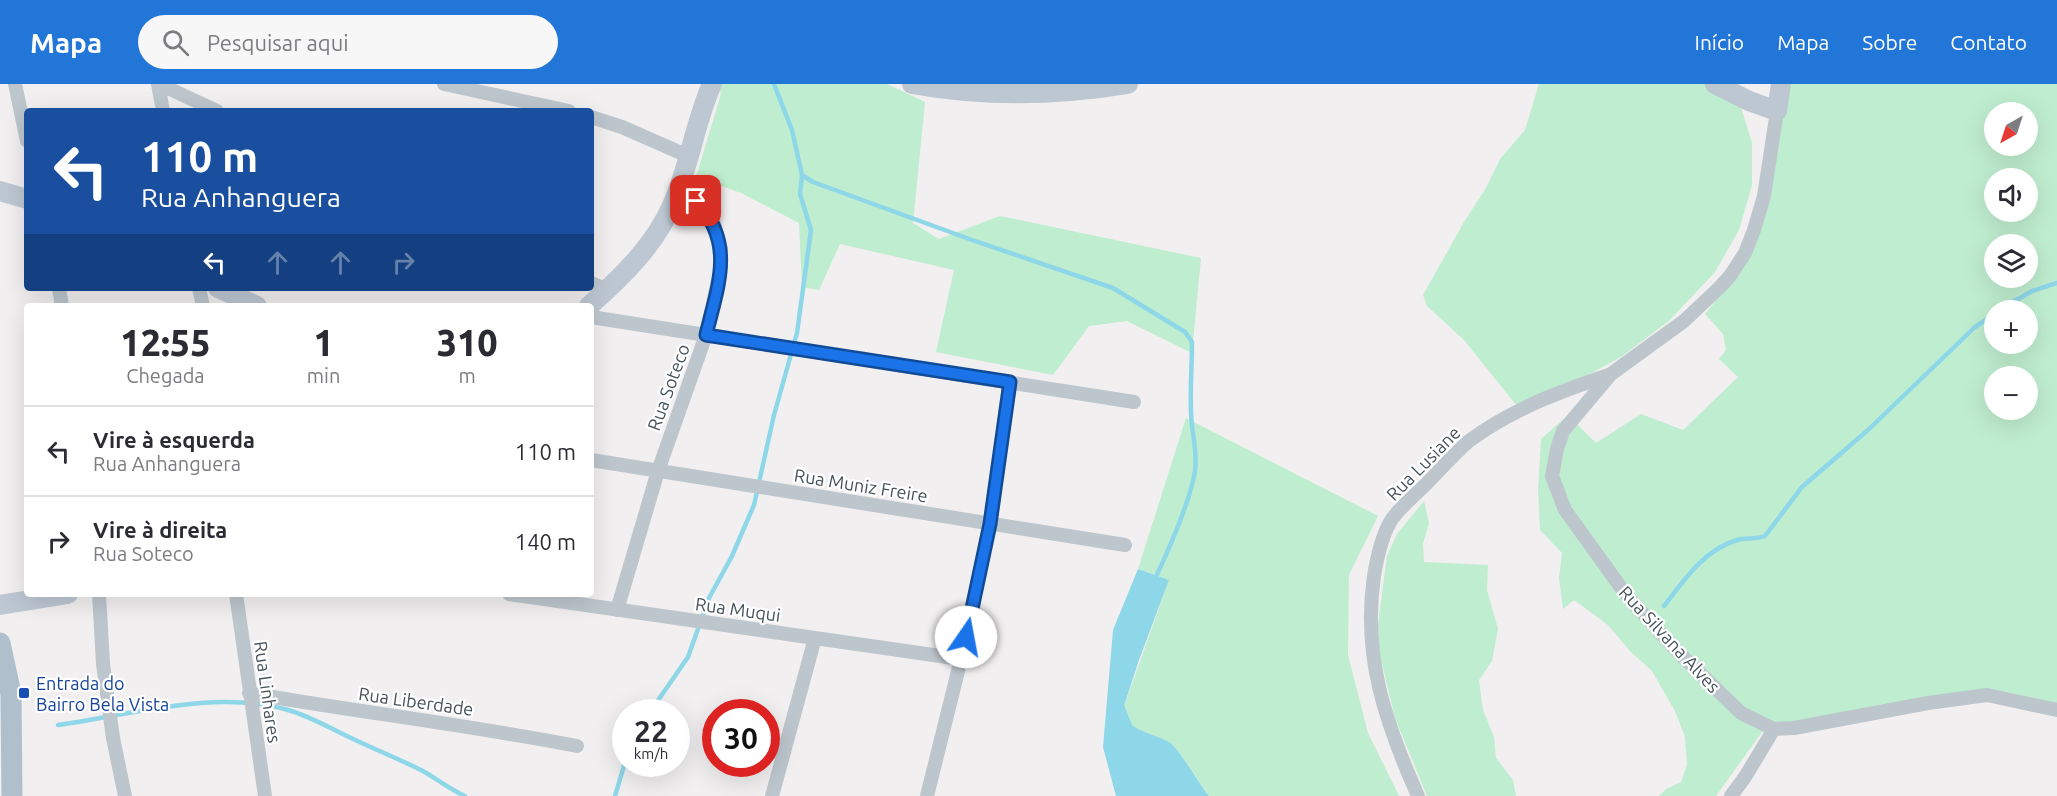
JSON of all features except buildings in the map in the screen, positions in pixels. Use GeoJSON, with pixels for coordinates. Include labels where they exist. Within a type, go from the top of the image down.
{"type":"FeatureCollection","features":[{"type":"Feature","properties":{"kind":"main road"},"geometry":{"type":"LineString","coordinates":[[0,643],[11,694],[12,796]]}},
{"type":"Feature","properties":{"kind":"street"},"geometry":{"type":"LineString","coordinates":[[15,84],[24,127]]}},
{"type":"Feature","properties":{"kind":"street"},"geometry":{"type":"LineString","coordinates":[[159,84],[163,108]]}},
{"type":"Feature","properties":{"kind":"street"},"geometry":{"type":"LineString","coordinates":[[159,84],[211,108]]}},
{"type":"Feature","properties":{"kind":"street"},"geometry":{"type":"LineString","coordinates":[[444,84],[555,108]]}},
{"type":"Feature","properties":{"kind":"street"},"geometry":{"type":"LineString","coordinates":[[591,303],[599,287],[642,253],[673,203],[696,125],[712,84]]}},
{"type":"Feature","properties":{"kind":"street"},"geometry":{"type":"LineString","coordinates":[[912,84],[994,94],[1048,94],[1084,92],[1128,84]]}},
{"type":"Feature","properties":{"kind":"street","name":"Rua Silvana Alves"},"geometry":{"type":"LineString","coordinates":[[1774,729],[1740,713],[1679,653],[1627,596],[1565,510],[1552,476],[1563,431],[1611,374],[1684,321],[1730,276],[1745,252],[1764,196],[1781,84]]}},
{"type":"Feature","properties":{"kind":"street"},"geometry":{"type":"LineString","coordinates":[[1725,86],[1749,101],[1777,111]]}},
{"type":"Feature","properties":{"kind":"street"},"geometry":{"type":"LineString","coordinates":[[594,118],[688,156]]}},
{"type":"Feature","properties":{"kind":"street","name":"Rua Soteco"},"geometry":{"type":"LineString","coordinates":[[617,610],[658,471],[706,335],[722,267],[722,249],[707,212],[678,186]]}},
{"type":"Feature","properties":{"kind":"street"},"geometry":{"type":"LineString","coordinates":[[0,190],[24,198]]}},
{"type":"Feature","properties":{"kind":"street"},"geometry":{"type":"LineString","coordinates":[[224,291],[250,303]]}},
{"type":"Feature","properties":{"kind":"street"},"geometry":{"type":"LineString","coordinates":[[594,317],[1134,402]]}},
{"type":"Feature","properties":{"kind":"street","name":"Rua Lusiane"},"geometry":{"type":"LineString","coordinates":[[1418,796],[1389,725],[1372,656],[1370,602],[1376,564],[1389,526],[1392,520],[1456,453],[1486,429],[1560,392],[1611,374]]}},
{"type":"Feature","properties":{"kind":"street"},"geometry":{"type":"LineString","coordinates":[[927,796],[961,659],[990,524],[1010,382]]}},
{"type":"Feature","properties":{"kind":"street","name":"Rua Muniz Freire"},"geometry":{"type":"LineString","coordinates":[[594,460],[1125,546]]}},
{"type":"Feature","properties":{"kind":"street"},"geometry":{"type":"LineString","coordinates":[[0,605],[49,597]]}},
{"type":"Feature","properties":{"kind":"street"},"geometry":{"type":"LineString","coordinates":[[99,597],[103,664],[112,738],[125,796]]}},
{"type":"Feature","properties":{"kind":"street","name":"Rua Linhares"},"geometry":{"type":"LineString","coordinates":[[236,597],[265,796]]}},
{"type":"Feature","properties":{"kind":"street","name":"Rua Muqui"},"geometry":{"type":"LineString","coordinates":[[529,597],[961,659]]}},
{"type":"Feature","properties":{"kind":"street"},"geometry":{"type":"LineString","coordinates":[[772,796],[815,638]]}},
{"type":"Feature","properties":{"kind":"street","name":"Rua Liberdade"},"geometry":{"type":"LineString","coordinates":[[249,693],[338,709],[509,733],[577,746]]}},
{"type":"Feature","properties":{"kind":"street"},"geometry":{"type":"LineString","coordinates":[[1731,796],[1757,760],[1774,729],[1794,728],[1928,703],[1987,695],[2057,710]]}},
{"type":"Feature","properties":{"kind":"green space"},"geometry":{"type":"Polygon","coordinates":[[[717,84],[887,84],[925,102],[913,223],[939,239],[1000,216],[1201,258],[1192,353],[1127,321],[1089,326],[1053,375],[936,352],[954,270],[840,244],[819,290],[802,287],[799,223],[741,193],[696,177],[721,94],[717,84]]]}},
{"type":"Feature","properties":{"kind":"green space"},"geometry":{"type":"Polygon","coordinates":[[[1539,84],[1717,84],[1740,104],[1752,143],[1752,185],[1739,230],[1715,272],[1670,320],[1621,357],[1521,411],[1464,340],[1427,306],[1423,295],[1486,188],[1500,159],[1525,130],[1539,84]]]}},
{"type":"Feature","properties":{"kind":"green space"},"geometry":{"type":"Polygon","coordinates":[[[1786,84],[2057,84],[2057,705],[1977,692],[1794,733],[1762,732],[1716,796],[1659,796],[1666,789],[1681,782],[1687,765],[1685,737],[1675,711],[1652,671],[1630,651],[1608,625],[1574,600],[1563,609],[1559,578],[1562,553],[1540,530],[1538,490],[1541,439],[1568,415],[1596,443],[1641,414],[1683,430],[1738,377],[1719,359],[1726,350],[1723,334],[1705,314],[1736,276],[1760,233],[1786,84]]]}},
{"type":"Feature","properties":{"kind":"green space"},"geometry":{"type":"Polygon","coordinates":[[[1186,418],[1378,516],[1349,575],[1348,655],[1368,733],[1399,796],[1209,796],[1184,759],[1169,742],[1142,731],[1125,718],[1122,712],[1169,580],[1138,569],[1186,418]]]}},
{"type":"Feature","properties":{"kind":"green space"},"geometry":{"type":"Polygon","coordinates":[[[1424,501],[1429,523],[1423,544],[1424,562],[1488,565],[1487,590],[1498,629],[1492,661],[1479,680],[1483,710],[1494,737],[1496,758],[1513,780],[1516,796],[1427,796],[1395,718],[1376,639],[1387,556],[1397,534],[1424,501]]]}},
{"type":"Feature","properties":{"kind":"water"},"geometry":{"type":"Polygon","coordinates":[[[1138,569],[1169,580],[1122,712],[1130,723],[1142,731],[1169,742],[1184,759],[1209,796],[1116,796],[1103,747],[1113,630],[1138,569]]]}},
{"type":"Feature","properties":{"kind":"waterway"},"geometry":{"type":"LineString","coordinates":[[659,699],[688,657],[709,598],[732,556],[754,505],[774,415],[797,333],[811,230],[800,194],[802,175],[792,130],[774,84]]}},
{"type":"Feature","properties":{"kind":"waterway"},"geometry":{"type":"LineString","coordinates":[[802,175],[813,182],[972,240],[1113,288],[1185,332],[1192,342],[1191,418],[1196,456],[1195,471],[1184,511],[1155,579]]}},
{"type":"Feature","properties":{"kind":"waterway"},"geometry":{"type":"LineString","coordinates":[[2016,300],[2032,291],[2057,283]]}},
{"type":"Feature","properties":{"kind":"waterway"},"geometry":{"type":"LineString","coordinates":[[1664,606],[1696,567],[1714,551],[1737,540],[1765,536],[1802,487],[1868,430],[1975,327],[1984,321]]}},
{"type":"Feature","properties":{"kind":"waterway"},"geometry":{"type":"LineString","coordinates":[[58,725],[173,706],[232,702],[260,704],[311,718],[421,770],[465,796]]}},
{"type":"Feature","properties":{"kind":"waterway"},"geometry":{"type":"LineString","coordinates":[[1122,706],[1130,726]]}},
{"type":"Feature","properties":{"kind":"waterway"},"geometry":{"type":"LineString","coordinates":[[615,796],[621,777]]}},
{"type":"Feature","properties":{"kind":"place","name":"Entrada do Bairro Bela Vista"},"geometry":{"type":"Point","coordinates":[24,693]}},
{"type":"Feature","properties":{"kind":"route"},"geometry":{"type":"LineString","coordinates":[[696,201],[707,212],[714,224],[722,249],[722,267],[706,335],[1010,382],[990,524],[966,637]]}}]}
